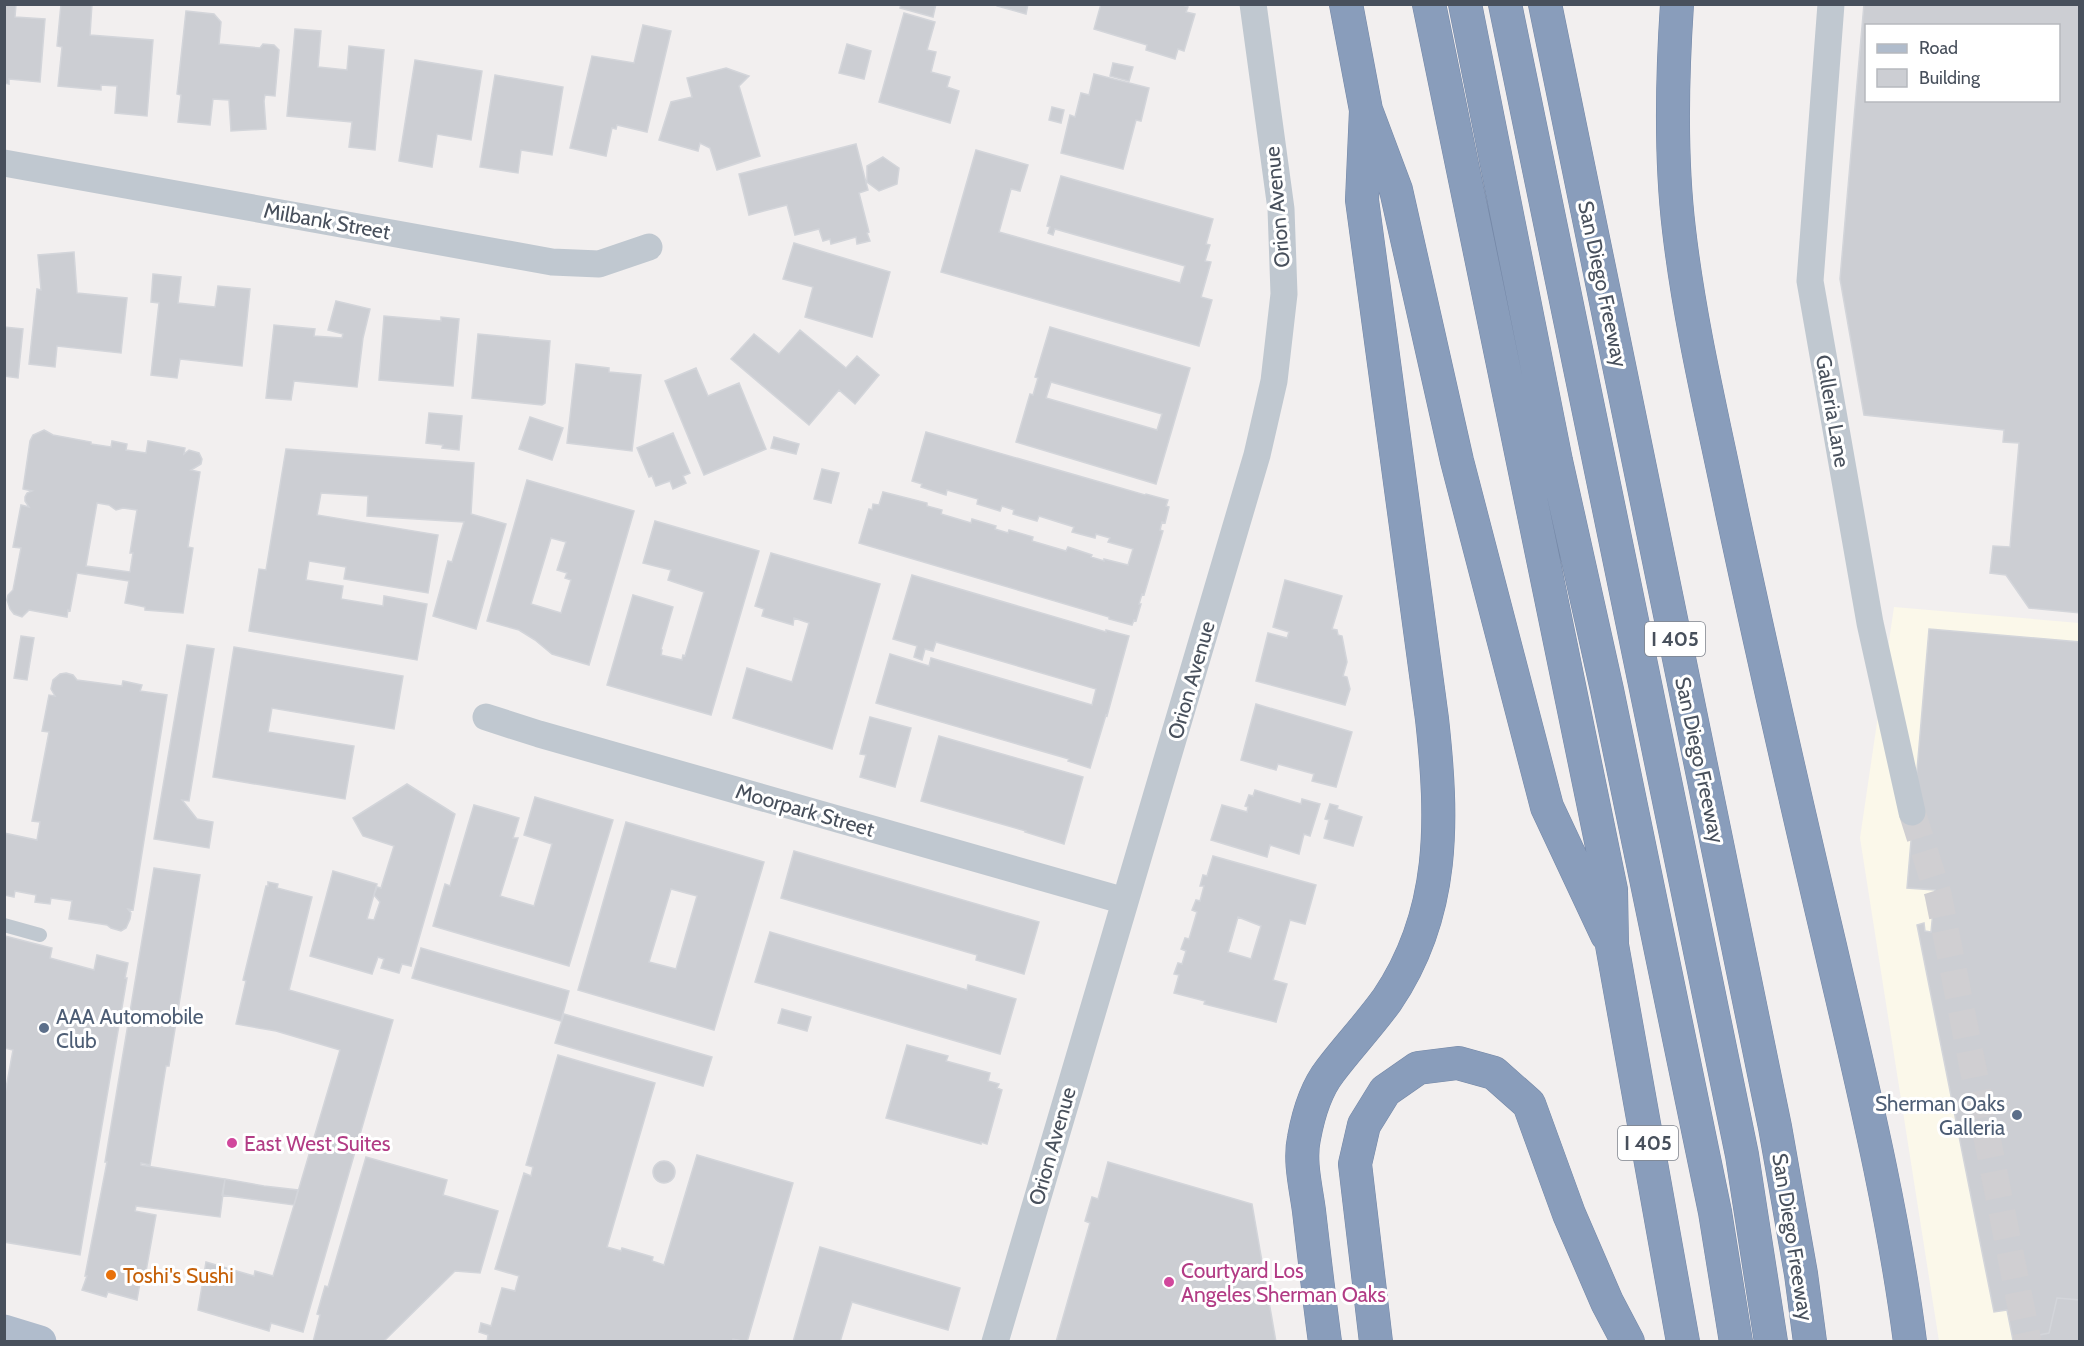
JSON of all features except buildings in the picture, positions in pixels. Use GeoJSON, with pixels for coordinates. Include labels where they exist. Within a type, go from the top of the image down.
{"type":"FeatureCollection","features":[{"type":"Feature","properties":{"kind":"highway"},"geometry":{"type":"LineString","coordinates":[[1346,4],[1366,110],[1396,190],[1457,462],[1547,807],[1612,945]]}},
{"type":"Feature","properties":{"kind":"highway","name":"I 405"},"geometry":{"type":"LineString","coordinates":[[1429,4],[1611,890],[1612,945],[1683,1341]]}},
{"type":"Feature","properties":{"kind":"highway"},"geometry":{"type":"LineString","coordinates":[[1465,4],[1556,461],[1607,690],[1704,1153],[1736,1341]]}},
{"type":"Feature","properties":{"kind":"highway"},"geometry":{"type":"LineString","coordinates":[[1505,4],[1742,1155],[1771,1341]]}},
{"type":"Feature","properties":{"kind":"highway","name":"San Diego Freeway"},"geometry":{"type":"LineString","coordinates":[[1545,4],[1775,1126],[1801,1274],[1810,1341]]}},
{"type":"Feature","properties":{"kind":"highway"},"geometry":{"type":"LineString","coordinates":[[1677,4],[1673,56],[1673,148],[1679,229],[1695,332],[1766,674],[1861,1078],[1903,1293],[1910,1341]]}},
{"type":"Feature","properties":{"kind":"highway"},"geometry":{"type":"LineString","coordinates":[[1325,1341],[1304,1172],[1303,1141],[1312,1105],[1329,1072],[1388,998],[1406,966],[1423,924],[1434,884],[1439,832],[1439,781],[1432,719],[1362,200],[1366,110]]}},
{"type":"Feature","properties":{"kind":"highway"},"geometry":{"type":"LineString","coordinates":[[1376,1341],[1355,1164],[1364,1125],[1385,1091],[1418,1068],[1458,1063],[1494,1073],[1529,1104],[1569,1214],[1606,1302],[1628,1341]]}},
{"type":"Feature","properties":{"kind":"main road"},"geometry":{"type":"LineString","coordinates":[[4,1331],[40,1341]]}},
{"type":"Feature","properties":{"kind":"street","name":"Orion Avenue"},"geometry":{"type":"LineString","coordinates":[[995,1341],[1257,455],[1274,381],[1284,294],[1281,209],[1253,4]]}},
{"type":"Feature","properties":{"kind":"street","name":"Galleria Lane"},"geometry":{"type":"LineString","coordinates":[[1831,4],[1810,281],[1870,623],[1912,812]]}},
{"type":"Feature","properties":{"kind":"street","name":"Milbank Street"},"geometry":{"type":"LineString","coordinates":[[4,163],[552,262],[599,264],[649,247]]}},
{"type":"Feature","properties":{"kind":"street","name":"Moorpark Street"},"geometry":{"type":"LineString","coordinates":[[486,717],[550,738],[1125,902]]}},
{"type":"Feature","properties":{"kind":"lane"},"geometry":{"type":"LineString","coordinates":[[4,925],[40,935]]}},
{"type":"Feature","properties":{"kind":"shaded area","name":"Sherman Oaks Galleria"},"geometry":{"type":"Polygon","coordinates":[[[1894,607],[2079,623],[2079,1341],[1939,1341],[1860,838],[1894,607]]]}},
{"type":"Feature","properties":{"kind":"tunnel"},"geometry":{"type":"LineString","coordinates":[[1912,812],[1938,894],[2028,1342]]}},
{"type":"Feature","properties":{"kind":"place","name":"AAA Automobile Club"},"geometry":{"type":"Point","coordinates":[44,1028]}},
{"type":"Feature","properties":{"kind":"place","name":"Sherman Oaks Galleria"},"geometry":{"type":"Point","coordinates":[2017,1115]}},
{"type":"Feature","properties":{"kind":"place","name":"East West Suites"},"geometry":{"type":"Point","coordinates":[232,1143]}},
{"type":"Feature","properties":{"kind":"place","name":"Toshi's Sushi"},"geometry":{"type":"Point","coordinates":[111,1275]}},
{"type":"Feature","properties":{"kind":"place","name":"Courtyard Los Angeles Sherman Oaks"},"geometry":{"type":"Point","coordinates":[1169,1282]}}]}
